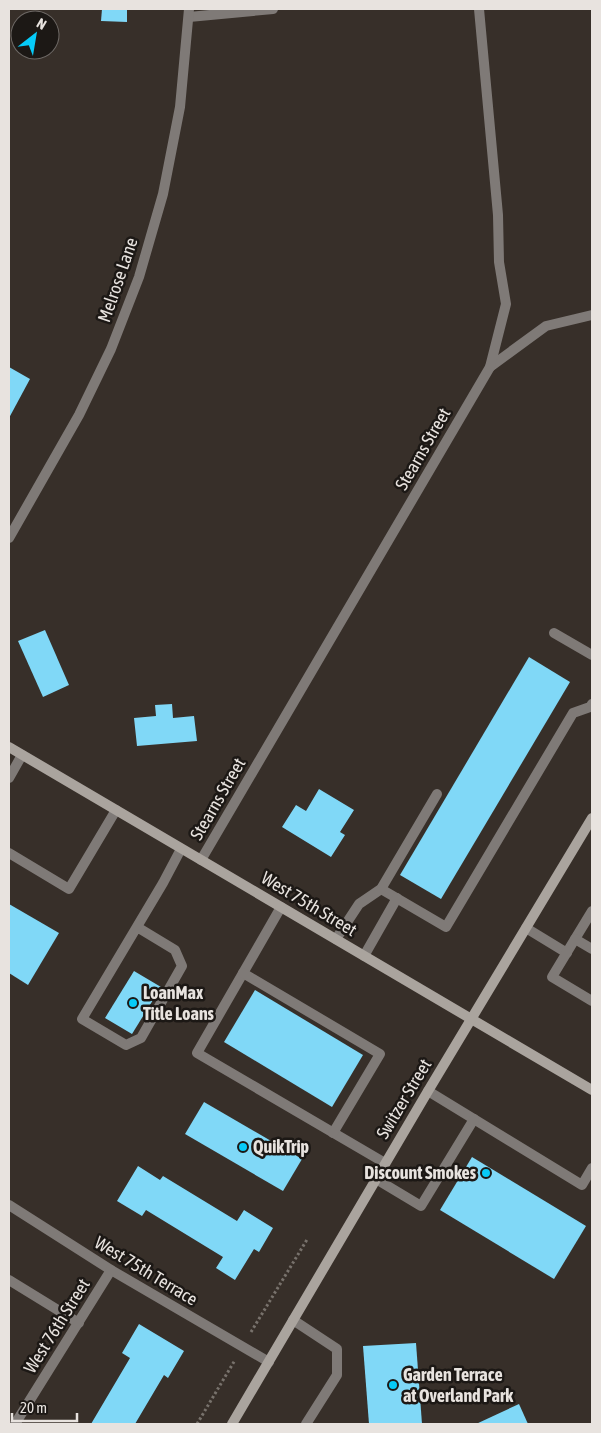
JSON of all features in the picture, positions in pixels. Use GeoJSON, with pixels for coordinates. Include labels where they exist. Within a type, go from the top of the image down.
{"type":"FeatureCollection","features":[{"type":"Feature","properties":{"kind":"street"},"geometry":{"type":"LineString","coordinates":[[189,13],[273,9]]}},
{"type":"Feature","properties":{"kind":"street","name":"Stearns Street"},"geometry":{"type":"LineString","coordinates":[[201,860],[490,367],[506,304],[499,262],[498,215],[479,9]]}},
{"type":"Feature","properties":{"kind":"street","name":"Melrose Lane"},"geometry":{"type":"LineString","coordinates":[[9,538],[79,414],[111,349],[139,277],[163,194],[180,107],[189,13]]}},
{"type":"Feature","properties":{"kind":"street"},"geometry":{"type":"LineString","coordinates":[[490,367],[546,326],[592,315]]}},
{"type":"Feature","properties":{"kind":"street"},"geometry":{"type":"LineString","coordinates":[[554,633],[592,655]]}},
{"type":"Feature","properties":{"kind":"street"},"geometry":{"type":"LineString","coordinates":[[381,889],[446,927],[573,713],[592,706]]}},
{"type":"Feature","properties":{"kind":"street","name":"West 75th Street"},"geometry":{"type":"LineString","coordinates":[[9,747],[592,1090]]}},
{"type":"Feature","properties":{"kind":"street"},"geometry":{"type":"LineString","coordinates":[[9,778],[22,755]]}},
{"type":"Feature","properties":{"kind":"street"},"geometry":{"type":"LineString","coordinates":[[336,940],[359,904],[381,889],[437,794]]}},
{"type":"Feature","properties":{"kind":"street"},"geometry":{"type":"LineString","coordinates":[[9,853],[69,889],[116,810]]}},
{"type":"Feature","properties":{"kind":"street","name":"Switzer Street"},"geometry":{"type":"LineString","coordinates":[[232,1424],[385,1163],[592,818]]}},
{"type":"Feature","properties":{"kind":"street"},"geometry":{"type":"LineString","coordinates":[[137,927],[175,950],[182,966],[141,1038],[126,1045],[82,1019],[181,849]]}},
{"type":"Feature","properties":{"kind":"street"},"geometry":{"type":"LineString","coordinates":[[364,956],[397,898]]}},
{"type":"Feature","properties":{"kind":"street"},"geometry":{"type":"LineString","coordinates":[[281,907],[197,1053],[385,1163]]}},
{"type":"Feature","properties":{"kind":"street"},"geometry":{"type":"LineString","coordinates":[[592,911],[552,977],[592,1001]]}},
{"type":"Feature","properties":{"kind":"street"},"geometry":{"type":"LineString","coordinates":[[526,928],[567,953]]}},
{"type":"Feature","properties":{"kind":"street"},"geometry":{"type":"LineString","coordinates":[[575,939],[592,950]]}},
{"type":"Feature","properties":{"kind":"street"},"geometry":{"type":"LineString","coordinates":[[243,973],[380,1054],[333,1133]]}},
{"type":"Feature","properties":{"kind":"street"},"geometry":{"type":"LineString","coordinates":[[428,1091],[582,1185],[592,1168]]}},
{"type":"Feature","properties":{"kind":"street"},"geometry":{"type":"LineString","coordinates":[[376,1179],[421,1206],[474,1119]]}},
{"type":"Feature","properties":{"kind":"street","name":"West 75th Terrace"},"geometry":{"type":"LineString","coordinates":[[9,1206],[111,1270],[269,1362]]}},
{"type":"Feature","properties":{"kind":"street","name":"West 76th Street"},"geometry":{"type":"LineString","coordinates":[[15,1424],[111,1270]]}},
{"type":"Feature","properties":{"kind":"street"},"geometry":{"type":"LineString","coordinates":[[9,1280],[79,1323]]}},
{"type":"Feature","properties":{"kind":"street"},"geometry":{"type":"LineString","coordinates":[[293,1320],[337,1349],[337,1375],[306,1424]]}},
{"type":"Feature","properties":{"kind":"path"},"geometry":{"type":"LineString","coordinates":[[251,1332],[308,1238]]}},
{"type":"Feature","properties":{"kind":"path"},"geometry":{"type":"LineString","coordinates":[[196,1424],[235,1360]]}},
{"type":"Feature","properties":{"kind":"building"},"geometry":{"type":"Polygon","coordinates":[[[102,9],[127,9],[127,22],[101,21],[102,9]]]}},
{"type":"Feature","properties":{"kind":"building"},"geometry":{"type":"Polygon","coordinates":[[[9,367],[30,379],[9,418],[9,367]]]}},
{"type":"Feature","properties":{"kind":"building"},"geometry":{"type":"Polygon","coordinates":[[[45,630],[69,685],[43,697],[18,641],[45,630]]]}},
{"type":"Feature","properties":{"kind":"building"},"geometry":{"type":"Polygon","coordinates":[[[529,657],[570,682],[441,899],[400,875],[529,657]]]}},
{"type":"Feature","properties":{"kind":"building"},"geometry":{"type":"Polygon","coordinates":[[[172,704],[173,718],[194,716],[197,741],[137,746],[134,718],[156,716],[155,705],[172,704]]]}},
{"type":"Feature","properties":{"kind":"building"},"geometry":{"type":"Polygon","coordinates":[[[319,789],[354,810],[340,832],[345,835],[331,857],[282,827],[296,805],[306,811],[319,789]]]}},
{"type":"Feature","properties":{"kind":"building"},"geometry":{"type":"Polygon","coordinates":[[[9,904],[59,933],[28,985],[9,973],[9,904]]]}},
{"type":"Feature","properties":{"kind":"building","name":"LoanMax Title Loans"},"geometry":{"type":"Polygon","coordinates":[[[134,971],[161,987],[132,1034],[105,1018],[134,971]]]}},
{"type":"Feature","properties":{"kind":"building","name":"QuikTrip"},"geometry":{"type":"Polygon","coordinates":[[[255,990],[363,1055],[332,1107],[224,1042],[255,990]]]}},
{"type":"Feature","properties":{"kind":"building","name":"QuikTrip"},"geometry":{"type":"Polygon","coordinates":[[[204,1102],[302,1159],[283,1191],[185,1134],[204,1102]]]}},
{"type":"Feature","properties":{"kind":"building"},"geometry":{"type":"Polygon","coordinates":[[[472,1157],[586,1226],[554,1279],[440,1210],[472,1157]]]}},
{"type":"Feature","properties":{"kind":"building"},"geometry":{"type":"Polygon","coordinates":[[[138,1166],[160,1180],[163,1176],[237,1221],[244,1210],[273,1228],[259,1252],[254,1249],[235,1280],[216,1268],[223,1257],[146,1210],[142,1216],[117,1201],[138,1166]]]}},
{"type":"Feature","properties":{"kind":"building"},"geometry":{"type":"Polygon","coordinates":[[[139,1324],[184,1351],[168,1378],[164,1375],[135,1424],[91,1424],[130,1358],[122,1353],[139,1324]]]}},
{"type":"Feature","properties":{"kind":"building","name":"Garden Terrace at Overland Park"},"geometry":{"type":"Polygon","coordinates":[[[416,1343],[422,1424],[369,1424],[363,1346],[416,1343]]]}},
{"type":"Feature","properties":{"kind":"building","name":"Garden Terrace at Overland Park"},"geometry":{"type":"Polygon","coordinates":[[[519,1404],[528,1424],[476,1424],[519,1404]]]}},
{"type":"Feature","properties":{"kind":"place","name":"LoanMax Title Loans"},"geometry":{"type":"Point","coordinates":[133,1003]}},
{"type":"Feature","properties":{"kind":"place","name":"QuikTrip"},"geometry":{"type":"Point","coordinates":[243,1147]}},
{"type":"Feature","properties":{"kind":"place","name":"Discount Smokes"},"geometry":{"type":"Point","coordinates":[486,1173]}},
{"type":"Feature","properties":{"kind":"place","name":"Garden Terrace at Overland Park"},"geometry":{"type":"Point","coordinates":[393,1385]}}]}
